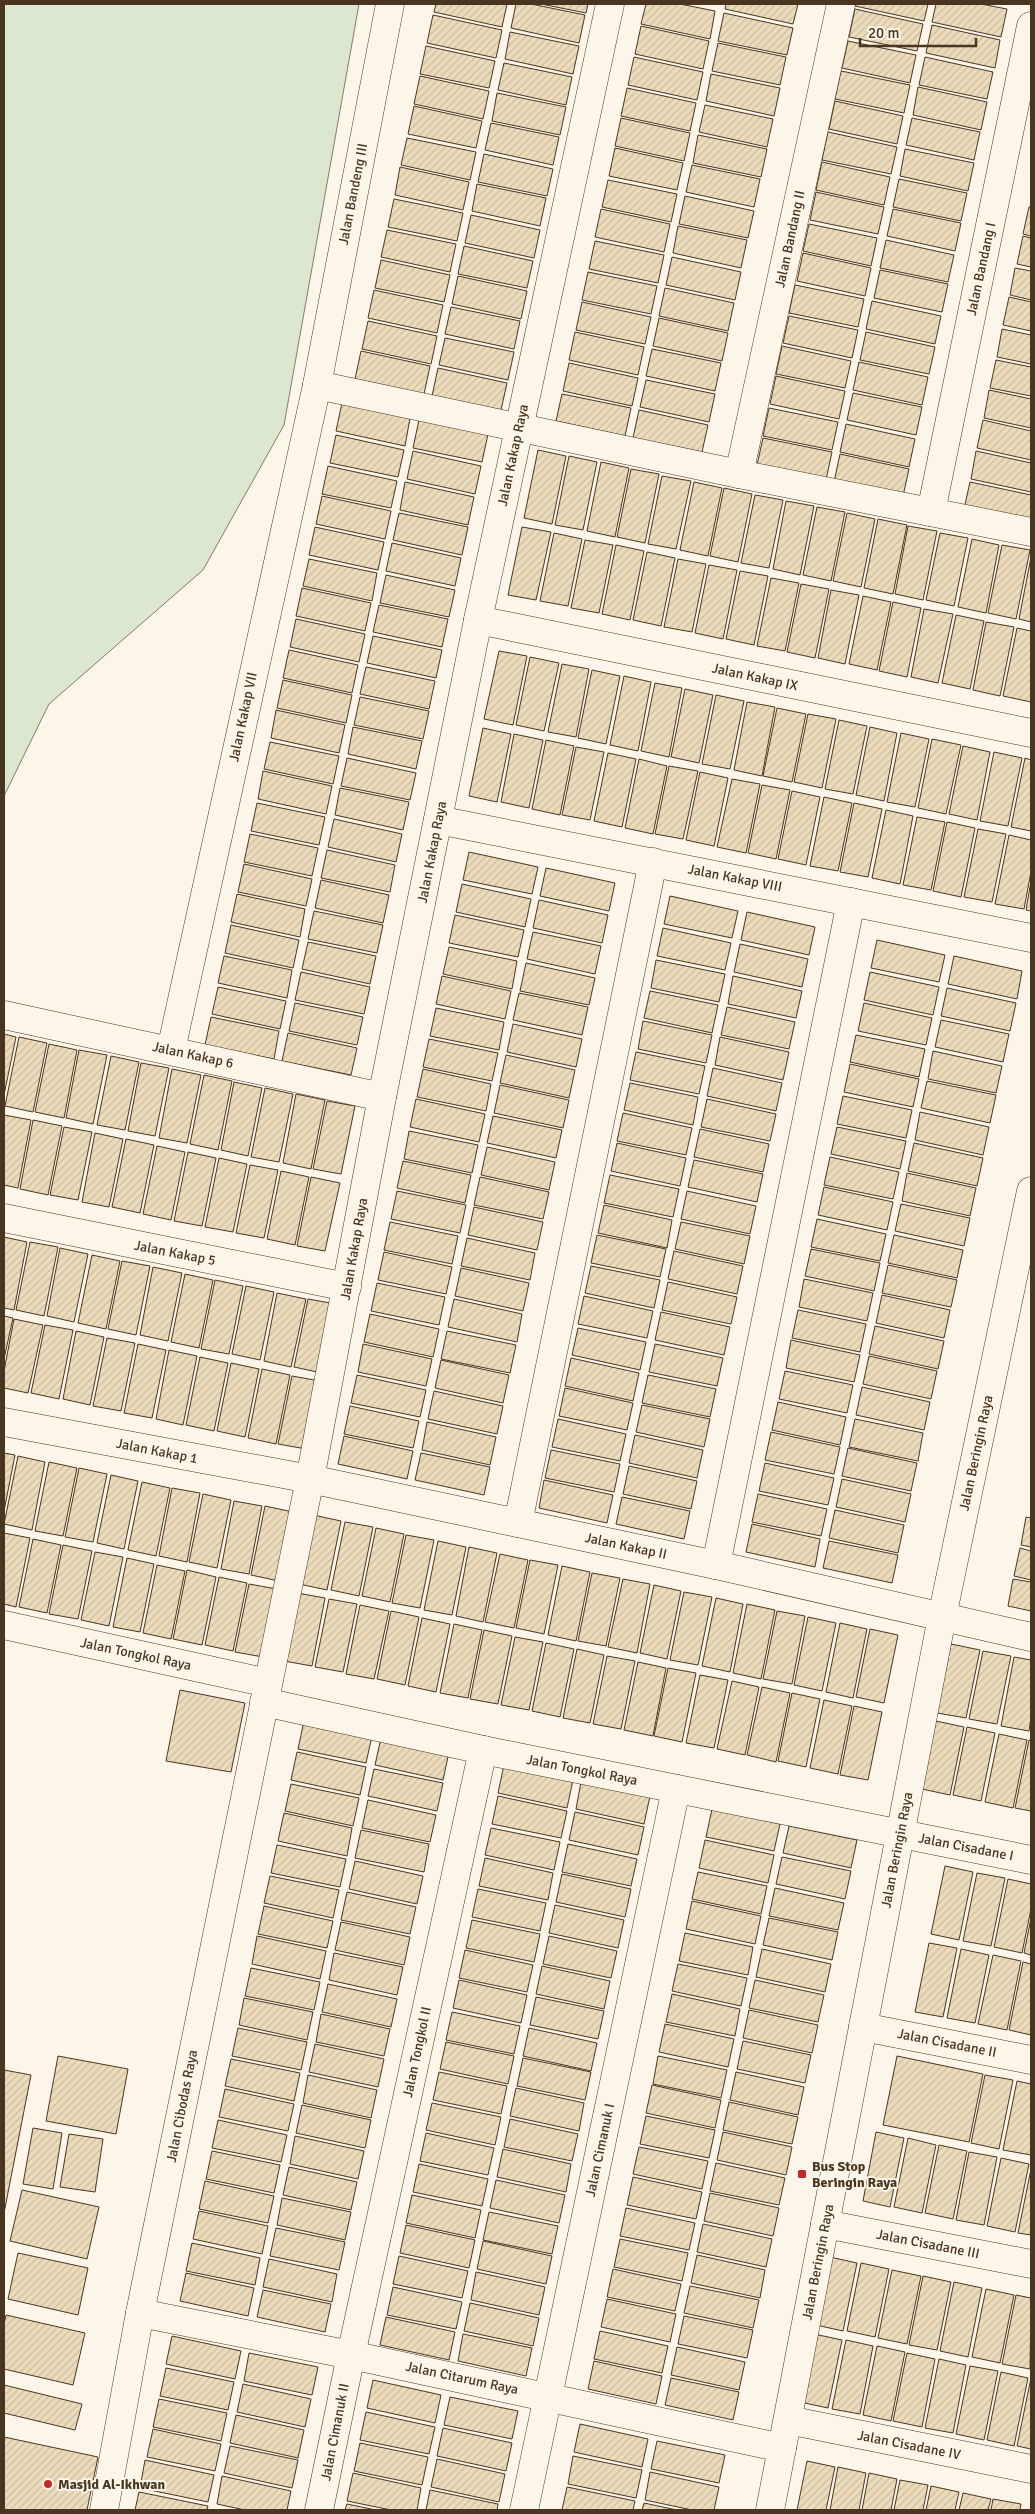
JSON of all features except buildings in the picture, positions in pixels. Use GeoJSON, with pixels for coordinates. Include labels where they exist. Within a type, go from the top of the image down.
{"type":"FeatureCollection","features":[{"type":"Feature","properties":{"kind":"street","name":"Jalan Bandeng III"},"geometry":{"type":"LineString","coordinates":[[316,385],[390,4]]}},
{"type":"Feature","properties":{"kind":"street","name":"Jalan Kakap Raya"},"geometry":{"type":"LineString","coordinates":[[266,1693],[310,1479],[382,1097],[478,620],[610,4]]}},
{"type":"Feature","properties":{"kind":"street","name":"Jalan Bandang II"},"geometry":{"type":"LineString","coordinates":[[739,474],[841,4]]}},
{"type":"Feature","properties":{"kind":"street","name":"Jalan Bandang I"},"geometry":{"type":"LineString","coordinates":[[931,512],[1031,26]]}},
{"type":"Feature","properties":{"kind":"street"},"geometry":{"type":"LineString","coordinates":[[316,385],[739,474],[1031,532]]}},
{"type":"Feature","properties":{"kind":"street","name":"Jalan Kakap VII"},"geometry":{"type":"LineString","coordinates":[[171,1050],[316,385]]}},
{"type":"Feature","properties":{"kind":"street","name":"Jalan Kakap IX"},"geometry":{"type":"LineString","coordinates":[[478,620],[1031,733]]}},
{"type":"Feature","properties":{"kind":"street","name":"Jalan Kakap VIII"},"geometry":{"type":"LineString","coordinates":[[438,820],[1031,938]]}},
{"type":"Feature","properties":{"kind":"street"},"geometry":{"type":"LineString","coordinates":[[518,1523],[653,862]]}},
{"type":"Feature","properties":{"kind":"street"},"geometry":{"type":"LineString","coordinates":[[716,1565],[851,902]]}},
{"type":"Feature","properties":{"kind":"street","name":"Jalan Kakap 6"},"geometry":{"type":"LineString","coordinates":[[4,1015],[382,1097]]}},
{"type":"Feature","properties":{"kind":"street","name":"Jalan Beringin Raya"},"geometry":{"type":"LineString","coordinates":[[770,2510],[942,1617],[1031,1191]]}},
{"type":"Feature","properties":{"kind":"street","name":"Jalan Kakap 5"},"geometry":{"type":"LineString","coordinates":[[4,1218],[347,1286]]}},
{"type":"Feature","properties":{"kind":"street","name":"Jalan Kakap 1"},"geometry":{"type":"LineString","coordinates":[[4,1422],[310,1479]]}},
{"type":"Feature","properties":{"kind":"street","name":"Jalan Kakap II"},"geometry":{"type":"LineString","coordinates":[[310,1479],[716,1565],[1031,1638]]}},
{"type":"Feature","properties":{"kind":"street","name":"Jalan Tongkol Raya"},"geometry":{"type":"LineString","coordinates":[[4,1625],[483,1750],[900,1834]]}},
{"type":"Feature","properties":{"kind":"street","name":"Jalan Cibodas Raya"},"geometry":{"type":"LineString","coordinates":[[104,2510],[140,2313],[266,1693]]}},
{"type":"Feature","properties":{"kind":"street","name":"Jalan Tongkol II"},"geometry":{"type":"LineString","coordinates":[[351,2354],[483,1750]]}},
{"type":"Feature","properties":{"kind":"street","name":"Jalan Cimanuk I"},"geometry":{"type":"LineString","coordinates":[[524,2510],[676,1789]]}},
{"type":"Feature","properties":{"kind":"street","name":"Jalan Cisadane I"},"geometry":{"type":"LineString","coordinates":[[900,1834],[1031,1860]]}},
{"type":"Feature","properties":{"kind":"street","name":"Jalan Cisadane II"},"geometry":{"type":"LineString","coordinates":[[863,2027],[1031,2060]]}},
{"type":"Feature","properties":{"kind":"street","name":"Jalan Cisadane III"},"geometry":{"type":"LineString","coordinates":[[825,2224],[1031,2264]]}},
{"type":"Feature","properties":{"kind":"street","name":"Jalan Citarum Raya"},"geometry":{"type":"LineString","coordinates":[[140,2313],[351,2354],[782,2448]]}},
{"type":"Feature","properties":{"kind":"street","name":"Jalan Cimanuk II"},"geometry":{"type":"LineString","coordinates":[[319,2510],[351,2354]]}},
{"type":"Feature","properties":{"kind":"street","name":"Jalan Cisadane IV"},"geometry":{"type":"LineString","coordinates":[[788,2420],[1031,2469]]}},
{"type":"Feature","properties":{"kind":"green space"},"geometry":{"type":"Polygon","coordinates":[[[4,4],[359,4],[284,425],[203,570],[49,704],[4,796],[4,4]]]}},
{"type":"Feature","properties":{"kind":"place","name":"Bus Stop Beringin Raya"},"geometry":{"type":"Point","coordinates":[802,2174]}},
{"type":"Feature","properties":{"kind":"place","name":"Masjid Al-Ikhwan"},"geometry":{"type":"Point","coordinates":[48,2484]}}]}
